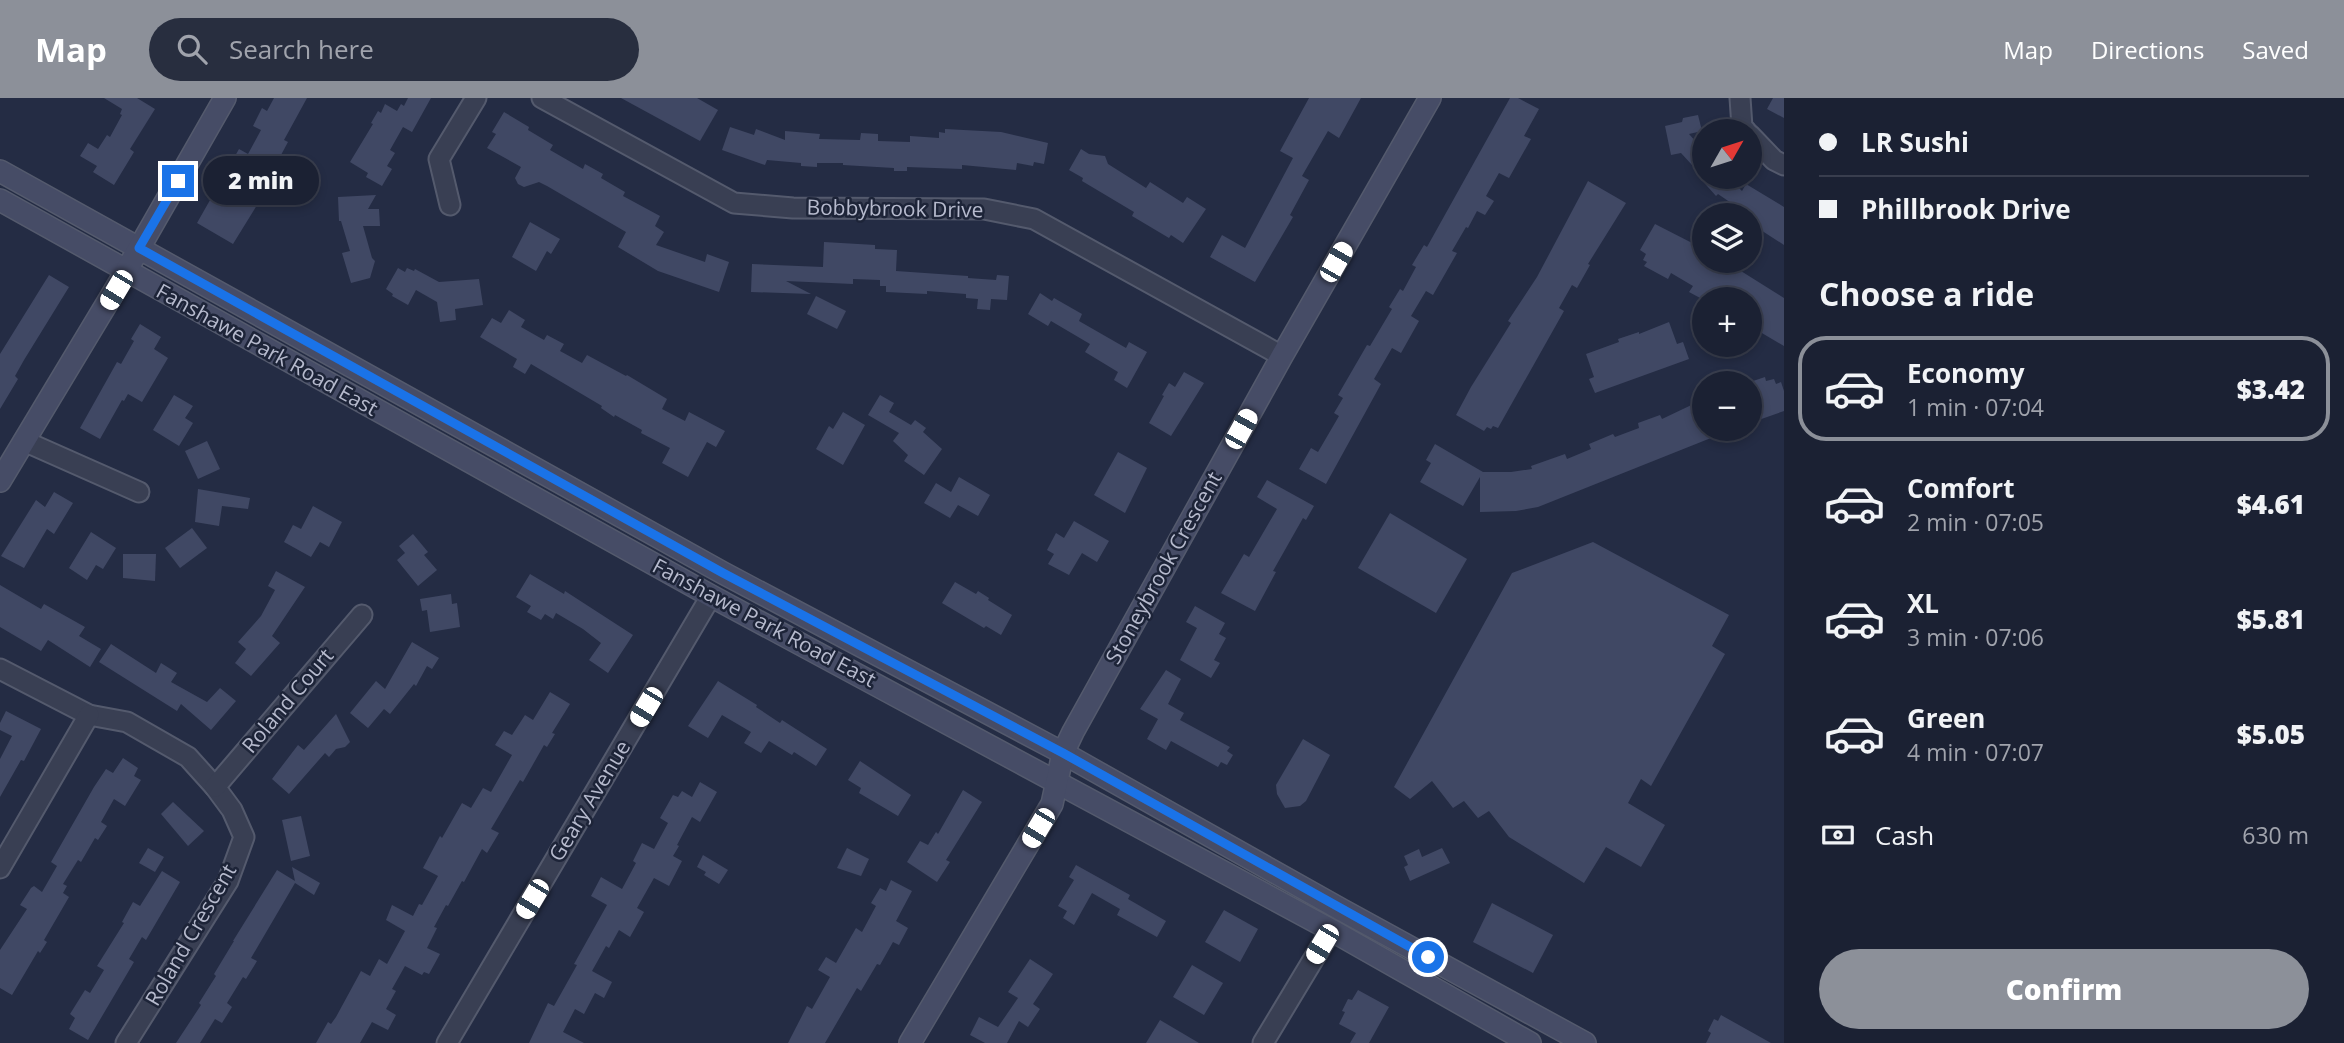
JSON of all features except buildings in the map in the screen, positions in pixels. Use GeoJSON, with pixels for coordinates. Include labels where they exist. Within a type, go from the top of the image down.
{"type":"FeatureCollection","features":[{"type":"Feature","properties":{"kind":"main road"},"geometry":{"type":"LineString","coordinates":[[0,481],[126,271],[225,98]]}},
{"type":"Feature","properties":{"kind":"main road","name":"Stoneybrook Crescent"},"geometry":{"type":"LineString","coordinates":[[911,1043],[1052,804],[1063,753],[1282,356],[1430,98]]}},
{"type":"Feature","properties":{"kind":"main road","name":"Fanshawe Park Road East"},"geometry":{"type":"LineString","coordinates":[[0,171],[723,573],[1063,753],[1585,1043]]}},
{"type":"Feature","properties":{"kind":"main road","name":"Fanshawe Park Road East"},"geometry":{"type":"LineString","coordinates":[[0,200],[711,596],[1331,930],[1530,1043]]}},
{"type":"Feature","properties":{"kind":"street"},"geometry":{"type":"LineString","coordinates":[[450,205],[439,159],[476,98]]}},
{"type":"Feature","properties":{"kind":"street","name":"Bobbybrook Drive"},"geometry":{"type":"LineString","coordinates":[[542,98],[734,203],[793,208],[984,209],[1034,219],[1282,356]]}},
{"type":"Feature","properties":{"kind":"street"},"geometry":{"type":"LineString","coordinates":[[1740,98],[1741,119]]}},
{"type":"Feature","properties":{"kind":"street"},"geometry":{"type":"LineString","coordinates":[[1762,148],[1774,160],[1784,165]]}},
{"type":"Feature","properties":{"kind":"street"},"geometry":{"type":"LineString","coordinates":[[24,441],[139,492]]}},
{"type":"Feature","properties":{"kind":"street","name":"Geary Avenue"},"geometry":{"type":"LineString","coordinates":[[447,1043],[711,596]]}},
{"type":"Feature","properties":{"kind":"street","name":"Roland Court"},"geometry":{"type":"LineString","coordinates":[[215,787],[362,615]]}},
{"type":"Feature","properties":{"kind":"street","name":"Roland Crescent"},"geometry":{"type":"LineString","coordinates":[[0,669],[89,715],[127,722],[188,757],[232,810],[244,837],[228,881],[126,1043]]}},
{"type":"Feature","properties":{"kind":"street"},"geometry":{"type":"LineString","coordinates":[[0,868],[89,715]]}},
{"type":"Feature","properties":{"kind":"street"},"geometry":{"type":"LineString","coordinates":[[1263,1043],[1331,930]]}},
{"type":"Feature","properties":{"kind":"route"},"geometry":{"type":"LineString","coordinates":[[178,181],[139,248],[723,573],[1063,753],[1428,957]]}}]}
